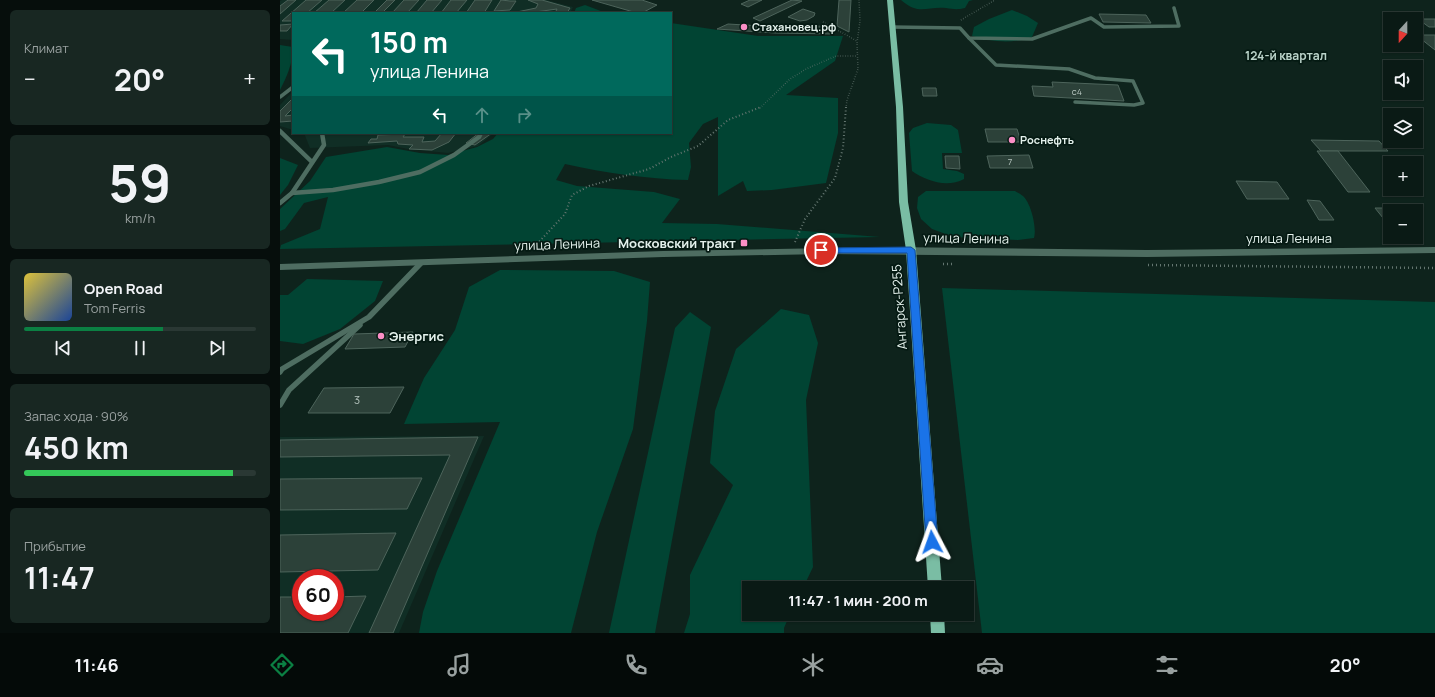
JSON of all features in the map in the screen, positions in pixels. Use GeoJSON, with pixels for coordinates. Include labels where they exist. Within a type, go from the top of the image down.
{"type":"FeatureCollection","features":[{"type":"Feature","properties":{"kind":"main road","name":"Ангарск-Р255"},"geometry":{"type":"LineString","coordinates":[[890,0],[900,120],[903,184],[911,250],[934,581]]}},
{"type":"Feature","properties":{"kind":"main road"},"geometry":{"type":"LineString","coordinates":[[937,621],[938,633]]}},
{"type":"Feature","properties":{"kind":"street","name":"улица Ленина"},"geometry":{"type":"LineString","coordinates":[[280,267],[421,263],[523,258],[791,251],[911,250],[1054,253],[1435,250]]}},
{"type":"Feature","properties":{"kind":"lane"},"geometry":{"type":"LineString","coordinates":[[969,38],[1032,39],[1091,18],[1104,27],[1179,26],[1174,8]]}},
{"type":"Feature","properties":{"kind":"lane"},"geometry":{"type":"LineString","coordinates":[[892,27],[960,28],[996,65],[1069,69],[1095,78],[1133,80],[1143,103],[1134,105],[1076,102]]}},
{"type":"Feature","properties":{"kind":"lane"},"geometry":{"type":"LineString","coordinates":[[280,97],[292,88]]}},
{"type":"Feature","properties":{"kind":"lane"},"geometry":{"type":"LineString","coordinates":[[280,130],[292,144],[312,162]]}},
{"type":"Feature","properties":{"kind":"lane"},"geometry":{"type":"LineString","coordinates":[[280,203],[292,193],[324,145],[322,134]]}},
{"type":"Feature","properties":{"kind":"lane"},"geometry":{"type":"LineString","coordinates":[[292,193],[333,190],[379,182],[420,172],[454,155],[479,137],[480,134]]}},
{"type":"Feature","properties":{"kind":"lane"},"geometry":{"type":"LineString","coordinates":[[280,405],[289,390],[369,316],[421,263]]}},
{"type":"Feature","properties":{"kind":"lane"},"geometry":{"type":"LineString","coordinates":[[281,370],[369,316]]}},
{"type":"Feature","properties":{"kind":"path"},"geometry":{"type":"LineString","coordinates":[[791,251],[804,219],[834,178],[842,148],[847,100],[858,69],[857,56],[860,21],[859,0]]}},
{"type":"Feature","properties":{"kind":"path"},"geometry":{"type":"LineString","coordinates":[[823,22],[857,41]]}},
{"type":"Feature","properties":{"kind":"path"},"geometry":{"type":"LineString","coordinates":[[523,258],[565,214],[572,195],[589,186],[649,169],[671,157],[698,146],[728,120],[759,109],[790,79],[806,69],[836,56],[857,56]]}},
{"type":"Feature","properties":{"kind":"path"},"geometry":{"type":"LineString","coordinates":[[943,264],[959,264]]}},
{"type":"Feature","properties":{"kind":"path"},"geometry":{"type":"LineString","coordinates":[[1142,265],[1435,268]]}},
{"type":"Feature","properties":{"kind":"shaded area"},"geometry":{"type":"Polygon","coordinates":[[[546,0],[573,7],[570,12],[292,12],[292,40],[280,39],[280,1],[546,0]]]}},
{"type":"Feature","properties":{"kind":"shaded area"},"geometry":{"type":"Polygon","coordinates":[[[292,92],[292,130],[280,126],[280,105],[292,92]]]}},
{"type":"Feature","properties":{"kind":"shaded area"},"geometry":{"type":"Polygon","coordinates":[[[304,134],[493,134],[478,146],[448,153],[408,149],[388,145],[310,148],[304,134]]]}},
{"type":"Feature","properties":{"kind":"shaded area"},"geometry":{"type":"Polygon","coordinates":[[[484,436],[399,633],[280,633],[280,437],[484,436]]]}},
{"type":"Feature","properties":{"kind":"green space"},"geometry":{"type":"Polygon","coordinates":[[[901,0],[973,0],[969,1],[965,8],[962,9],[918,9],[907,5],[901,0]]]}},
{"type":"Feature","properties":{"kind":"green space"},"geometry":{"type":"Polygon","coordinates":[[[585,5],[603,12],[574,12],[576,8],[585,5]]]}},
{"type":"Feature","properties":{"kind":"green space"},"geometry":{"type":"Polygon","coordinates":[[[1012,10],[1027,16],[1038,23],[1032,37],[1017,41],[1002,41],[987,40],[972,36],[974,27],[1012,10]]]}},
{"type":"Feature","properties":{"kind":"green space"},"geometry":{"type":"Polygon","coordinates":[[[672,23],[758,36],[843,36],[835,61],[786,95],[838,98],[838,133],[826,183],[772,190],[747,191],[743,181],[718,196],[718,117],[703,124],[689,143],[691,167],[688,180],[626,175],[565,164],[556,180],[577,186],[654,192],[680,199],[662,223],[717,224],[880,237],[280,249],[281,245],[320,229],[328,197],[304,203],[285,229],[280,231],[280,209],[310,181],[326,157],[387,147],[420,153],[448,155],[477,147],[493,139],[497,134],[672,134],[672,23]]]}},
{"type":"Feature","properties":{"kind":"green space"},"geometry":{"type":"Polygon","coordinates":[[[280,45],[292,47],[292,58],[280,90],[280,45]]]}},
{"type":"Feature","properties":{"kind":"green space"},"geometry":{"type":"Polygon","coordinates":[[[927,123],[951,125],[958,130],[962,153],[942,153],[943,169],[957,171],[964,174],[964,179],[951,183],[937,182],[924,178],[912,171],[909,133],[913,128],[927,123]]]}},
{"type":"Feature","properties":{"kind":"green space"},"geometry":{"type":"Polygon","coordinates":[[[280,158],[298,165],[288,185],[280,195],[280,158]]]}},
{"type":"Feature","properties":{"kind":"green space"},"geometry":{"type":"Polygon","coordinates":[[[926,191],[1015,191],[1023,196],[1029,204],[1035,228],[1034,238],[1018,240],[954,237],[932,229],[921,219],[917,208],[918,197],[926,191]]]}},
{"type":"Feature","properties":{"kind":"green space"},"geometry":{"type":"Polygon","coordinates":[[[500,270],[614,271],[650,282],[647,321],[633,429],[597,532],[571,633],[419,633],[423,612],[437,571],[500,422],[404,424],[424,378],[455,330],[469,287],[500,270]]]}},
{"type":"Feature","properties":{"kind":"green space"},"geometry":{"type":"Polygon","coordinates":[[[307,279],[383,281],[375,301],[340,329],[303,344],[280,341],[280,295],[288,295],[307,279]]]}},
{"type":"Feature","properties":{"kind":"green space"},"geometry":{"type":"Polygon","coordinates":[[[942,288],[1435,302],[1435,633],[982,633],[942,288]]]}},
{"type":"Feature","properties":{"kind":"green space"},"geometry":{"type":"Polygon","coordinates":[[[781,309],[809,315],[818,343],[806,400],[813,567],[806,581],[742,581],[742,621],[787,621],[784,628],[784,633],[684,633],[690,614],[690,575],[733,485],[710,463],[715,411],[736,349],[781,309]]]}},
{"type":"Feature","properties":{"kind":"green space"},"geometry":{"type":"Polygon","coordinates":[[[690,312],[711,327],[655,633],[609,633],[675,328],[690,312]]]}},
{"type":"Feature","properties":{"kind":"building"},"geometry":{"type":"Polygon","coordinates":[[[288,0],[296,0],[280,14],[280,6],[288,0]]]}},
{"type":"Feature","properties":{"kind":"building"},"geometry":{"type":"Polygon","coordinates":[[[306,0],[322,0],[308,12],[292,12],[306,0]]]}},
{"type":"Feature","properties":{"kind":"building"},"geometry":{"type":"Polygon","coordinates":[[[329,0],[345,0],[332,12],[315,12],[329,0]]]}},
{"type":"Feature","properties":{"kind":"building"},"geometry":{"type":"Polygon","coordinates":[[[357,0],[374,0],[362,12],[344,12],[357,0]]]}},
{"type":"Feature","properties":{"kind":"building"},"geometry":{"type":"Polygon","coordinates":[[[387,0],[395,0],[383,12],[375,12],[387,0]]]}},
{"type":"Feature","properties":{"kind":"building"},"geometry":{"type":"Polygon","coordinates":[[[404,0],[419,0],[408,12],[393,12],[404,0]]]}},
{"type":"Feature","properties":{"kind":"building"},"geometry":{"type":"Polygon","coordinates":[[[427,0],[442,0],[432,12],[417,12],[427,0]]]}},
{"type":"Feature","properties":{"kind":"building"},"geometry":{"type":"Polygon","coordinates":[[[451,0],[467,0],[457,12],[442,12],[451,0]]]}},
{"type":"Feature","properties":{"kind":"building"},"geometry":{"type":"Polygon","coordinates":[[[475,0],[492,0],[485,12],[467,12],[475,0]]]}},
{"type":"Feature","properties":{"kind":"building"},"geometry":{"type":"Polygon","coordinates":[[[501,0],[516,1],[510,10],[494,11],[501,0]]]}},
{"type":"Feature","properties":{"kind":"building"},"geometry":{"type":"Polygon","coordinates":[[[528,0],[542,0],[570,8],[568,12],[556,12],[557,9],[535,12],[517,12],[536,8],[538,4],[528,0]]]}},
{"type":"Feature","properties":{"kind":"building"},"geometry":{"type":"Polygon","coordinates":[[[592,0],[642,0],[657,5],[644,12],[634,12],[592,0]]]}},
{"type":"Feature","properties":{"kind":"building"},"geometry":{"type":"Polygon","coordinates":[[[750,0],[762,0],[748,7],[741,4],[750,0]]]}},
{"type":"Feature","properties":{"kind":"building"},"geometry":{"type":"Polygon","coordinates":[[[792,0],[802,1],[760,21],[753,18],[792,0]]]}},
{"type":"Feature","properties":{"kind":"building"},"geometry":{"type":"Polygon","coordinates":[[[839,0],[851,0],[849,32],[837,26],[839,0]]]}},
{"type":"Feature","properties":{"kind":"building"},"geometry":{"type":"Polygon","coordinates":[[[803,9],[815,13],[814,16],[807,20],[800,21],[788,17],[803,9]]]}},
{"type":"Feature","properties":{"kind":"building"},"geometry":{"type":"Polygon","coordinates":[[[292,12],[292,21],[282,21],[292,12]]]}},
{"type":"Feature","properties":{"kind":"building"},"geometry":{"type":"Polygon","coordinates":[[[1099,14],[1146,15],[1151,23],[1103,22],[1099,14]]]}},
{"type":"Feature","properties":{"kind":"building"},"geometry":{"type":"Polygon","coordinates":[[[1423,19],[1435,19],[1435,27],[1429,27],[1423,23],[1423,19]]]}},
{"type":"Feature","properties":{"kind":"building"},"geometry":{"type":"Polygon","coordinates":[[[292,24],[287,31],[280,31],[280,25],[292,24]]]}},
{"type":"Feature","properties":{"kind":"building"},"geometry":{"type":"Polygon","coordinates":[[[728,24],[778,27],[827,26],[834,34],[775,33],[717,29],[728,24]]]}},
{"type":"Feature","properties":{"kind":"building"},"geometry":{"type":"Polygon","coordinates":[[[1423,35],[1435,35],[1435,50],[1423,41],[1423,35]]]}},
{"type":"Feature","properties":{"kind":"building"},"geometry":{"type":"Polygon","coordinates":[[[1052,82],[1118,85],[1124,101],[1034,96],[1032,86],[1053,87],[1052,82]]]}},
{"type":"Feature","properties":{"kind":"building"},"geometry":{"type":"Polygon","coordinates":[[[922,88],[936,88],[937,96],[923,96],[922,88]]]}},
{"type":"Feature","properties":{"kind":"building"},"geometry":{"type":"Polygon","coordinates":[[[292,99],[292,109],[285,116],[292,115],[292,121],[280,122],[280,111],[292,99]]]}},
{"type":"Feature","properties":{"kind":"building"},"geometry":{"type":"Polygon","coordinates":[[[985,129],[1017,129],[1021,142],[988,142],[985,129]]]}},
{"type":"Feature","properties":{"kind":"building"},"geometry":{"type":"Polygon","coordinates":[[[405,134],[403,137],[424,137],[422,142],[435,141],[441,134],[455,134],[449,142],[432,150],[409,149],[413,145],[398,144],[397,141],[368,143],[371,139],[377,139],[378,135],[405,134]]]}},
{"type":"Feature","properties":{"kind":"building"},"geometry":{"type":"Polygon","coordinates":[[[478,134],[491,134],[475,145],[466,143],[478,134]]]}},
{"type":"Feature","properties":{"kind":"building"},"geometry":{"type":"Polygon","coordinates":[[[1311,140],[1379,141],[1383,145],[1383,148],[1388,151],[1321,151],[1311,140]]]}},
{"type":"Feature","properties":{"kind":"building"},"geometry":{"type":"Polygon","coordinates":[[[1317,151],[1338,151],[1370,192],[1348,192],[1317,151]]]}},
{"type":"Feature","properties":{"kind":"building"},"geometry":{"type":"Polygon","coordinates":[[[1029,155],[1033,168],[990,168],[987,156],[1029,155]]]}},
{"type":"Feature","properties":{"kind":"building"},"geometry":{"type":"Polygon","coordinates":[[[945,156],[959,156],[960,169],[946,168],[945,156]]]}},
{"type":"Feature","properties":{"kind":"building"},"geometry":{"type":"Polygon","coordinates":[[[1236,181],[1277,182],[1289,199],[1247,199],[1236,181]]]}},
{"type":"Feature","properties":{"kind":"building"},"geometry":{"type":"Polygon","coordinates":[[[1307,200],[1320,201],[1334,220],[1319,220],[1307,200]]]}},
{"type":"Feature","properties":{"kind":"building"},"geometry":{"type":"Polygon","coordinates":[[[1375,208],[1383,208],[1383,218],[1375,208]]]}},
{"type":"Feature","properties":{"kind":"building"},"geometry":{"type":"Polygon","coordinates":[[[413,332],[405,347],[345,349],[354,334],[413,332]]]}},
{"type":"Feature","properties":{"kind":"building"},"geometry":{"type":"Polygon","coordinates":[[[404,387],[390,413],[308,413],[324,388],[404,387]]]}},
{"type":"Feature","properties":{"kind":"building"},"geometry":{"type":"Polygon","coordinates":[[[478,437],[393,633],[369,633],[450,455],[280,457],[280,440],[478,437]]]}},
{"type":"Feature","properties":{"kind":"building"},"geometry":{"type":"Polygon","coordinates":[[[422,478],[407,509],[280,510],[280,479],[422,478]]]}},
{"type":"Feature","properties":{"kind":"building"},"geometry":{"type":"Polygon","coordinates":[[[396,533],[378,570],[292,569],[292,572],[280,572],[280,535],[396,533]]]}},
{"type":"Feature","properties":{"kind":"building"},"geometry":{"type":"Polygon","coordinates":[[[366,596],[348,633],[280,633],[280,597],[292,597],[292,621],[344,621],[344,597],[366,596]]]}},
{"type":"Feature","properties":{"kind":"place","name":"Стахановец.рф"},"geometry":{"type":"Point","coordinates":[744,27]}},
{"type":"Feature","properties":{"kind":"place","name":"Роснефть"},"geometry":{"type":"Point","coordinates":[1012,140]}},
{"type":"Feature","properties":{"kind":"place","name":"Московский тракт"},"geometry":{"type":"Point","coordinates":[744,243]}},
{"type":"Feature","properties":{"kind":"place","name":"Энергис"},"geometry":{"type":"Point","coordinates":[381,336]}},
{"type":"Feature","properties":{"kind":"district","name":"124-й квартал"},"geometry":{"type":"Point","coordinates":[1286,56]}},
{"type":"Feature","properties":{"kind":"route"},"geometry":{"type":"LineString","coordinates":[[821,250],[911,250],[932,542]]}}]}
